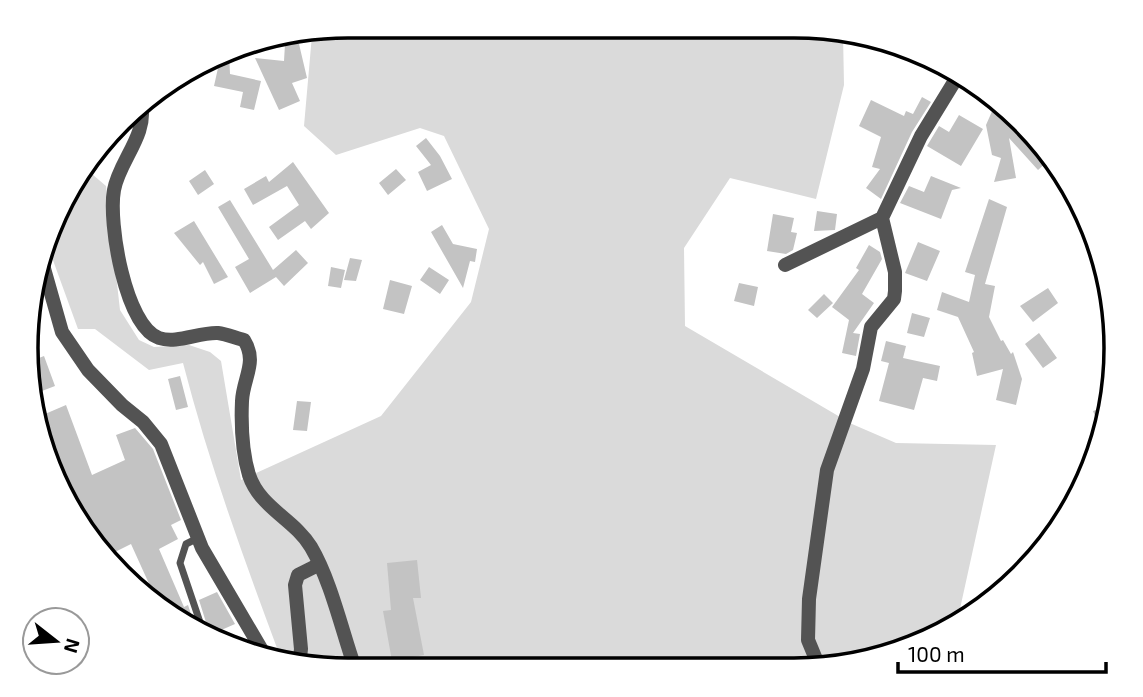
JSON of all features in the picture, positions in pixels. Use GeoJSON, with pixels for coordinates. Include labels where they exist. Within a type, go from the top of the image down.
{"type":"FeatureCollection","features":[{"type":"Feature","properties":{"kind":"street"},"geometry":{"type":"LineString","coordinates":[[785,265],[882,218],[921,136],[954,82]]}},
{"type":"Feature","properties":{"kind":"street"},"geometry":{"type":"LineString","coordinates":[[140,118],[140,127],[114,189],[119,256],[136,313],[150,334],[163,339],[218,333],[244,340],[251,352],[251,368],[242,398],[242,431],[250,477],[272,509],[289,519],[303,538],[318,565],[351,658]]}},
{"type":"Feature","properties":{"kind":"street"},"geometry":{"type":"LineString","coordinates":[[815,658],[808,640],[809,599],[827,470],[863,369],[871,327],[894,299],[895,271],[882,218]]}},
{"type":"Feature","properties":{"kind":"street"},"geometry":{"type":"LineString","coordinates":[[47,278],[62,332],[105,389],[144,422],[160,444],[198,538],[259,645]]}},
{"type":"Feature","properties":{"kind":"street"},"geometry":{"type":"LineString","coordinates":[[300,655],[295,584],[298,575],[318,565]]}},
{"type":"Feature","properties":{"kind":"lane"},"geometry":{"type":"LineString","coordinates":[[198,538],[186,544],[180,563],[199,621]]}},
{"type":"Feature","properties":{"kind":"shaded area"},"geometry":{"type":"Polygon","coordinates":[[[348,38],[794,38],[843,42],[844,85],[816,199],[730,178],[684,248],[685,326],[852,424],[896,443],[996,445],[960,611],[932,627],[894,642],[855,653],[815,658],[328,658],[274,649],[277,648],[214,471],[183,363],[149,370],[95,329],[78,329],[52,258],[70,211],[92,174],[106,186],[120,310],[139,340],[154,347],[189,345],[210,352],[221,361],[241,480],[381,416],[471,302],[489,229],[444,136],[420,128],[336,155],[304,126],[312,41],[348,38]]]}},
{"type":"Feature","properties":{"kind":"building"},"geometry":{"type":"Polygon","coordinates":[[[299,44],[307,78],[292,83],[300,101],[279,110],[255,58],[284,61],[285,45],[299,44]]]}},
{"type":"Feature","properties":{"kind":"building"},"geometry":{"type":"Polygon","coordinates":[[[229,62],[230,74],[261,81],[254,110],[240,107],[243,92],[214,86],[218,68],[215,68],[229,62]]]}},
{"type":"Feature","properties":{"kind":"building"},"geometry":{"type":"Polygon","coordinates":[[[922,97],[931,102],[912,132],[881,199],[866,188],[880,169],[872,167],[881,137],[859,126],[871,100],[904,116],[906,111],[913,114],[922,97]]]}},
{"type":"Feature","properties":{"kind":"building"},"geometry":{"type":"Polygon","coordinates":[[[993,110],[1014,129],[1044,165],[1038,170],[1009,138],[1016,178],[994,182],[1001,158],[992,155],[986,125],[993,110]]]}},
{"type":"Feature","properties":{"kind":"building"},"geometry":{"type":"Polygon","coordinates":[[[959,115],[983,129],[961,166],[927,146],[939,126],[949,132],[959,115]]]}},
{"type":"Feature","properties":{"kind":"building"},"geometry":{"type":"Polygon","coordinates":[[[426,138],[440,156],[452,179],[427,191],[418,172],[431,165],[416,146],[426,138]]]}},
{"type":"Feature","properties":{"kind":"building"},"geometry":{"type":"Polygon","coordinates":[[[293,162],[329,213],[311,229],[305,221],[278,240],[269,227],[299,205],[287,186],[253,205],[244,189],[266,176],[269,182],[293,162]]]}},
{"type":"Feature","properties":{"kind":"building"},"geometry":{"type":"Polygon","coordinates":[[[396,169],[406,180],[388,195],[379,183],[396,169]]]}},
{"type":"Feature","properties":{"kind":"building"},"geometry":{"type":"Polygon","coordinates":[[[205,170],[214,184],[198,195],[189,181],[205,170]]]}},
{"type":"Feature","properties":{"kind":"building"},"geometry":{"type":"Polygon","coordinates":[[[931,176],[961,188],[952,190],[941,219],[900,203],[909,186],[924,192],[931,176]]]}},
{"type":"Feature","properties":{"kind":"building"},"geometry":{"type":"Polygon","coordinates":[[[989,199],[1007,207],[985,284],[995,286],[989,317],[1001,341],[1003,340],[1011,354],[1013,352],[1022,379],[1016,405],[996,400],[1003,369],[977,376],[972,353],[974,352],[958,317],[937,310],[942,292],[969,302],[975,275],[965,272],[989,199]]]}},
{"type":"Feature","properties":{"kind":"building"},"geometry":{"type":"Polygon","coordinates":[[[230,200],[273,270],[296,250],[308,263],[284,286],[276,277],[250,293],[235,267],[249,259],[218,207],[230,200]]]}},
{"type":"Feature","properties":{"kind":"building"},"geometry":{"type":"Polygon","coordinates":[[[817,211],[837,214],[835,230],[814,231],[817,211]]]}},
{"type":"Feature","properties":{"kind":"building"},"geometry":{"type":"Polygon","coordinates":[[[773,214],[794,218],[791,232],[797,233],[793,250],[786,254],[767,251],[773,214]]]}},
{"type":"Feature","properties":{"kind":"building"},"geometry":{"type":"Polygon","coordinates":[[[194,221],[228,277],[214,284],[203,262],[200,265],[174,233],[194,221]]]}},
{"type":"Feature","properties":{"kind":"building"},"geometry":{"type":"Polygon","coordinates":[[[442,225],[453,244],[477,249],[475,262],[470,261],[463,288],[431,232],[442,225]]]}},
{"type":"Feature","properties":{"kind":"building"},"geometry":{"type":"Polygon","coordinates":[[[918,242],[940,251],[927,281],[905,273],[918,242]]]}},
{"type":"Feature","properties":{"kind":"building"},"geometry":{"type":"Polygon","coordinates":[[[869,245],[880,252],[882,259],[862,294],[874,303],[853,333],[860,334],[856,356],[842,353],[849,320],[832,307],[859,270],[856,268],[869,245]]]}},
{"type":"Feature","properties":{"kind":"building"},"geometry":{"type":"Polygon","coordinates":[[[350,258],[362,260],[356,281],[344,280],[350,258]]]}},
{"type":"Feature","properties":{"kind":"building"},"geometry":{"type":"Polygon","coordinates":[[[331,267],[345,270],[341,288],[328,286],[331,267]]]}},
{"type":"Feature","properties":{"kind":"building"},"geometry":{"type":"Polygon","coordinates":[[[429,267],[449,280],[440,294],[420,280],[429,267]]]}},
{"type":"Feature","properties":{"kind":"building"},"geometry":{"type":"Polygon","coordinates":[[[390,280],[412,286],[404,314],[383,309],[390,280]]]}},
{"type":"Feature","properties":{"kind":"building"},"geometry":{"type":"Polygon","coordinates":[[[739,283],[758,287],[754,306],[734,301],[739,283]]]}},
{"type":"Feature","properties":{"kind":"building"},"geometry":{"type":"Polygon","coordinates":[[[1048,288],[1058,303],[1033,322],[1020,306],[1048,288]]]}},
{"type":"Feature","properties":{"kind":"building"},"geometry":{"type":"Polygon","coordinates":[[[824,294],[833,303],[817,318],[808,310],[824,294]]]}},
{"type":"Feature","properties":{"kind":"building"},"geometry":{"type":"Polygon","coordinates":[[[912,313],[930,318],[924,337],[907,333],[912,313]]]}},
{"type":"Feature","properties":{"kind":"building"},"geometry":{"type":"Polygon","coordinates":[[[1039,333],[1057,358],[1043,368],[1025,344],[1039,333]]]}},
{"type":"Feature","properties":{"kind":"building"},"geometry":{"type":"Polygon","coordinates":[[[886,341],[906,346],[903,358],[940,366],[937,381],[923,378],[914,410],[879,401],[889,363],[881,361],[886,341]]]}},
{"type":"Feature","properties":{"kind":"building"},"geometry":{"type":"Polygon","coordinates":[[[44,356],[55,386],[41,391],[39,369],[38,358],[44,356]]]}},
{"type":"Feature","properties":{"kind":"building"},"geometry":{"type":"Polygon","coordinates":[[[180,376],[188,407],[176,410],[168,379],[180,376]]]}},
{"type":"Feature","properties":{"kind":"building"},"geometry":{"type":"Polygon","coordinates":[[[297,401],[311,402],[307,431],[293,430],[297,401]]]}},
{"type":"Feature","properties":{"kind":"building"},"geometry":{"type":"Polygon","coordinates":[[[66,405],[92,475],[125,460],[116,435],[135,428],[153,449],[181,520],[171,525],[178,539],[159,549],[184,607],[188,605],[192,616],[150,587],[131,544],[114,552],[91,521],[70,486],[45,414],[66,405]]]}},
{"type":"Feature","properties":{"kind":"building"},"geometry":{"type":"Polygon","coordinates":[[[417,560],[421,598],[413,598],[424,655],[391,658],[383,611],[391,610],[387,563],[417,560]]]}},
{"type":"Feature","properties":{"kind":"building"},"geometry":{"type":"Polygon","coordinates":[[[217,592],[235,624],[220,631],[207,625],[199,600],[217,592]]]}}]}
